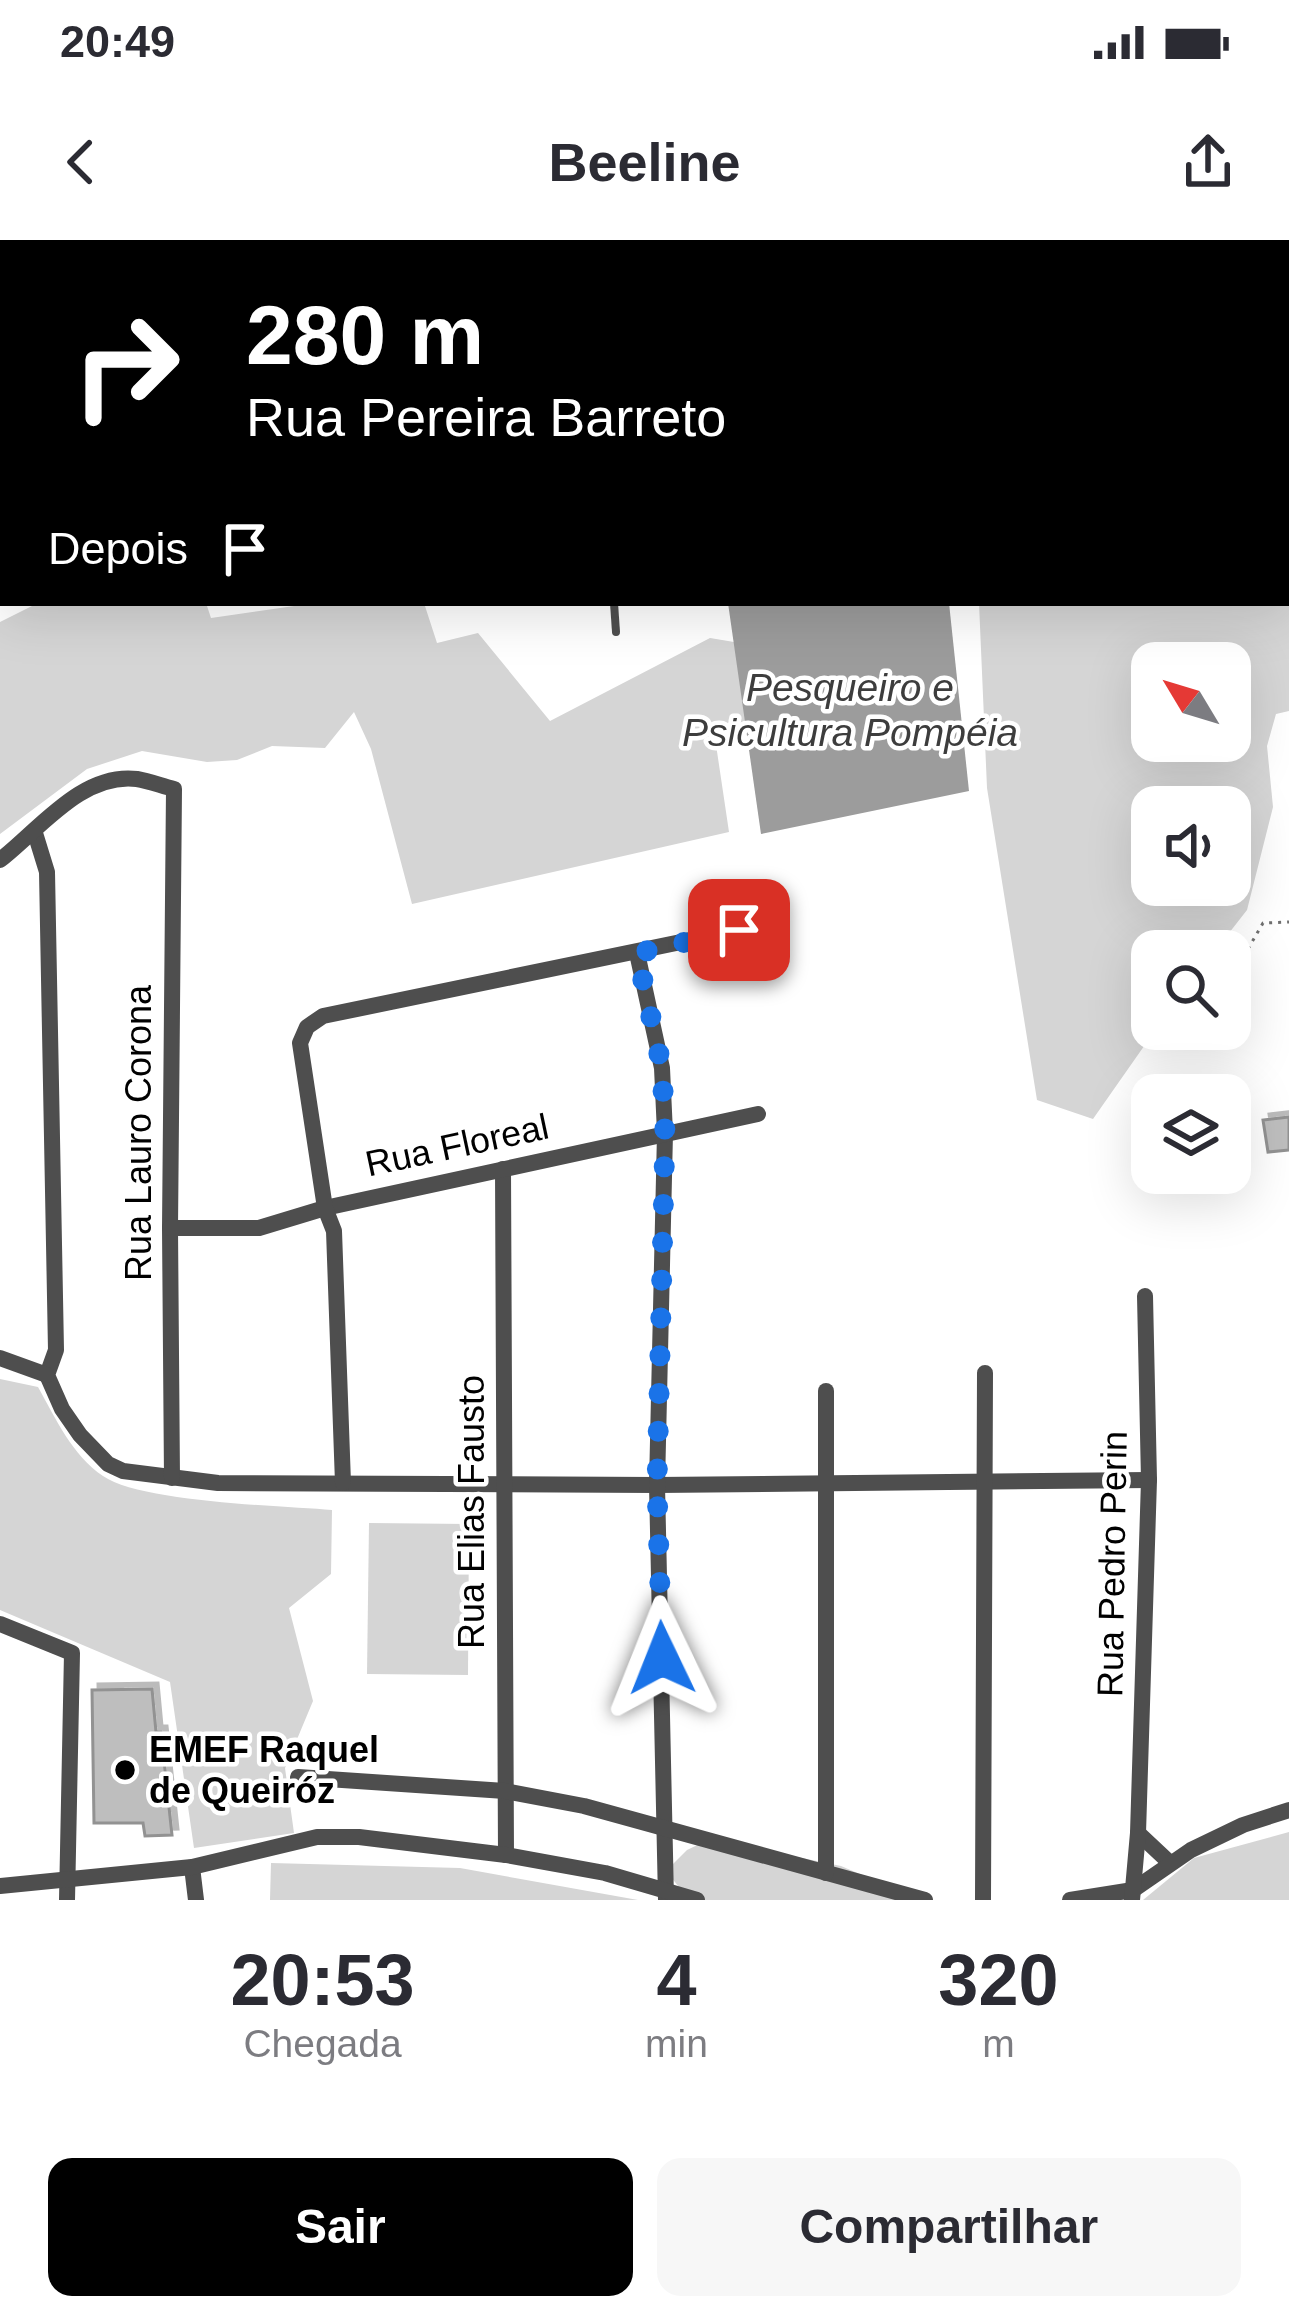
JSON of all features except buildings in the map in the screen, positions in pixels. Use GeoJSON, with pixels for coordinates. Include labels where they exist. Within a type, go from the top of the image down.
{"type":"FeatureCollection","features":[{"type":"Feature","properties":{"kind":"street","name":"Rua Lauro Corona"},"geometry":{"type":"LineString","coordinates":[[34,833],[79,793],[112,780],[136,779],[174,789],[172,1478]]}},
{"type":"Feature","properties":{"kind":"street"},"geometry":{"type":"LineString","coordinates":[[0,860],[34,833],[47,872],[56,1350],[47,1375]]}},
{"type":"Feature","properties":{"kind":"street"},"geometry":{"type":"LineString","coordinates":[[343,1483],[334,1231],[325,1208],[300,1043],[307,1028],[323,1016],[739,930]]}},
{"type":"Feature","properties":{"kind":"street"},"geometry":{"type":"LineString","coordinates":[[637,953],[662,1068],[665,1133],[657,1485],[666,1894]]}},
{"type":"Feature","properties":{"kind":"street","name":"Rua Floreal"},"geometry":{"type":"LineString","coordinates":[[170,1228],[259,1228],[325,1208],[758,1114]]}},
{"type":"Feature","properties":{"kind":"street","name":"Rua Elias Fausto"},"geometry":{"type":"LineString","coordinates":[[502,1169],[506,1855]]}},
{"type":"Feature","properties":{"kind":"street","name":"Rua Pedro Perin"},"geometry":{"type":"LineString","coordinates":[[1132,1895],[1149,1480],[1145,1296]]}},
{"type":"Feature","properties":{"kind":"street"},"geometry":{"type":"LineString","coordinates":[[0,1358],[47,1375],[70,1422],[108,1464],[123,1471],[218,1483],[1149,1480]]}},
{"type":"Feature","properties":{"kind":"street"},"geometry":{"type":"LineString","coordinates":[[983,1900],[985,1373]]}},
{"type":"Feature","properties":{"kind":"street"},"geometry":{"type":"LineString","coordinates":[[826,1391],[826,1873]]}},
{"type":"Feature","properties":{"kind":"street"},"geometry":{"type":"LineString","coordinates":[[0,1624],[72,1654],[67,1900]]}},
{"type":"Feature","properties":{"kind":"street"},"geometry":{"type":"LineString","coordinates":[[298,1777],[505,1791],[584,1807],[925,1900]]}},
{"type":"Feature","properties":{"kind":"street"},"geometry":{"type":"LineString","coordinates":[[1070,1900],[1132,1895],[1170,1863],[1244,1825],[1289,1810]]}},
{"type":"Feature","properties":{"kind":"street"},"geometry":{"type":"LineString","coordinates":[[1138,1833],[1170,1863]]}},
{"type":"Feature","properties":{"kind":"street"},"geometry":{"type":"LineString","coordinates":[[0,1886],[192,1867],[317,1838],[359,1837],[506,1855],[698,1900]]}},
{"type":"Feature","properties":{"kind":"street"},"geometry":{"type":"LineString","coordinates":[[192,1867],[196,1900]]}},
{"type":"Feature","properties":{"kind":"lane"},"geometry":{"type":"LineString","coordinates":[[614,606],[616,632]]}},
{"type":"Feature","properties":{"kind":"path"},"geometry":{"type":"LineString","coordinates":[[1251,944],[1263,923],[1289,922]]}},
{"type":"Feature","properties":{"kind":"shaded area"},"geometry":{"type":"Polygon","coordinates":[[[32,606],[207,606],[211,618],[294,606],[425,606],[437,643],[478,633],[550,721],[710,638],[783,650],[805,687],[715,738],[729,832],[412,904],[371,749],[354,712],[325,748],[272,746],[237,760],[207,762],[142,751],[87,769],[0,834],[0,622],[32,606]]]}},
{"type":"Feature","properties":{"kind":"shaded area"},"geometry":{"type":"Polygon","coordinates":[[[979,606],[1289,606],[1289,711],[1276,714],[1267,746],[1273,807],[1251,894],[1251,786],[1131,786],[1131,906],[1248,906],[1247,910],[1231,930],[1131,930],[1131,1050],[1141,1050],[1093,1119],[1037,1100],[987,788],[979,606]]]}},
{"type":"Feature","properties":{"kind":"shaded area"},"geometry":{"type":"Polygon","coordinates":[[[0,1379],[38,1387],[82,1458],[121,1485],[213,1501],[332,1510],[331,1574],[289,1608],[313,1701],[285,1768],[294,1833],[194,1848],[170,1682],[0,1610],[0,1379]]]}},
{"type":"Feature","properties":{"kind":"shaded area"},"geometry":{"type":"Polygon","coordinates":[[[369,1523],[469,1524],[468,1675],[367,1674],[369,1523]]]}},
{"type":"Feature","properties":{"kind":"shaded area"},"geometry":{"type":"Polygon","coordinates":[[[1289,1832],[1289,1900],[1143,1900],[1194,1858],[1289,1832]]]}},
{"type":"Feature","properties":{"kind":"shaded area"},"geometry":{"type":"Polygon","coordinates":[[[710,1839],[841,1866],[921,1900],[704,1900],[683,1892],[666,1871],[687,1850],[710,1839]]]}},
{"type":"Feature","properties":{"kind":"shaded area"},"geometry":{"type":"Polygon","coordinates":[[[271,1863],[460,1868],[638,1900],[270,1900],[271,1863]]]}},
{"type":"Feature","properties":{"kind":"water","name":"Pesqueiro e Psicultura Pompéia"},"geometry":{"type":"Polygon","coordinates":[[[728,606],[949,606],[969,791],[761,834],[728,606]]]}},
{"type":"Feature","properties":{"kind":"place","name":"EMEF Raquel de Queiróz"},"geometry":{"type":"Point","coordinates":[125,1770]}},
{"type":"Feature","properties":{"kind":"route"},"geometry":{"type":"LineString","coordinates":[[662,1658],[657,1485],[665,1133],[662,1068],[637,953],[739,930]]}}]}
